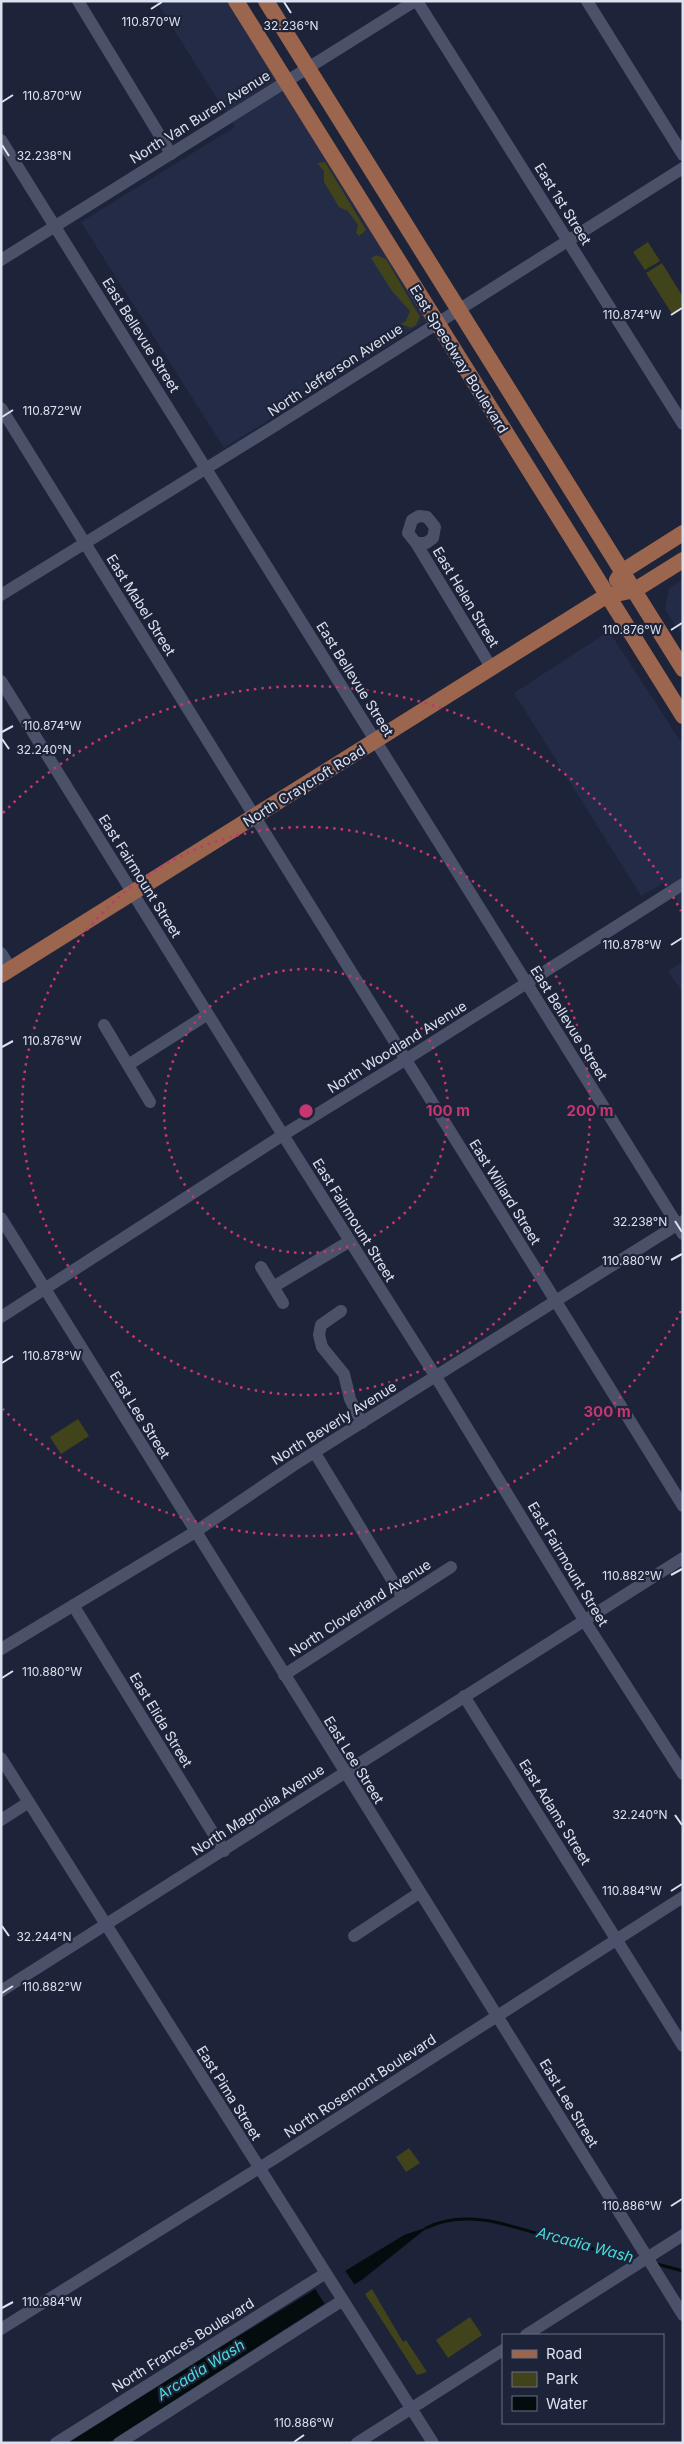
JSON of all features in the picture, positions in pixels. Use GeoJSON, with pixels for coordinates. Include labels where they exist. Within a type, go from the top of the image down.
{"type":"FeatureCollection","features":[{"type":"Feature","properties":{"kind":"main road","name":"East Speedway Boulevard"},"geometry":{"type":"LineString","coordinates":[[236,1],[606,596],[683,716]]}},
{"type":"Feature","properties":{"kind":"main road","name":"East Speedway Boulevard"},"geometry":{"type":"LineString","coordinates":[[266,1],[307,69],[460,308],[683,669]]}},
{"type":"Feature","properties":{"kind":"main road","name":"North Craycroft Road"},"geometry":{"type":"LineString","coordinates":[[606,596],[623,571],[683,533]]}},
{"type":"Feature","properties":{"kind":"main road","name":"North Craycroft Road"},"geometry":{"type":"LineString","coordinates":[[6,972],[606,596],[635,590],[683,560]]}},
{"type":"Feature","properties":{"kind":"street"},"geometry":{"type":"LineString","coordinates":[[78,1],[171,154]]}},
{"type":"Feature","properties":{"kind":"street","name":"North Van Buren Avenue"},"geometry":{"type":"LineString","coordinates":[[1,260],[286,80],[307,69],[416,1]]}},
{"type":"Feature","properties":{"kind":"street","name":"East 1st Street"},"geometry":{"type":"LineString","coordinates":[[416,1],[683,424]]}},
{"type":"Feature","properties":{"kind":"street"},"geometry":{"type":"LineString","coordinates":[[587,1],[683,156]]}},
{"type":"Feature","properties":{"kind":"street","name":"East Bellevue Street"},"geometry":{"type":"LineString","coordinates":[[1,140],[526,983],[681,1226]]}},
{"type":"Feature","properties":{"kind":"street","name":"North Jefferson Avenue"},"geometry":{"type":"LineString","coordinates":[[1,595],[273,427],[683,168]]}},
{"type":"Feature","properties":{"kind":"street","name":"East Mabel Street"},"geometry":{"type":"LineString","coordinates":[[1,408],[255,817]]}},
{"type":"Feature","properties":{"kind":"street","name":"East Helen Street"},"geometry":{"type":"LineString","coordinates":[[416,543],[491,667]]}},
{"type":"Feature","properties":{"kind":"street","name":"East Fairmount Street"},"geometry":{"type":"LineString","coordinates":[[1,681],[436,1377],[584,1620],[683,1774]]}},
{"type":"Feature","properties":{"kind":"street","name":"East Willard Street"},"geometry":{"type":"LineString","coordinates":[[255,817],[683,1506]]}},
{"type":"Feature","properties":{"kind":"street","name":"North Woodland Avenue"},"geometry":{"type":"LineString","coordinates":[[1,1317],[283,1135],[683,884]]}},
{"type":"Feature","properties":{"kind":"street"},"geometry":{"type":"LineString","coordinates":[[1,953],[6,972]]}},
{"type":"Feature","properties":{"kind":"street"},"geometry":{"type":"LineString","coordinates":[[128,1065],[208,1014]]}},
{"type":"Feature","properties":{"kind":"street"},"geometry":{"type":"LineString","coordinates":[[104,1025],[150,1102]]}},
{"type":"Feature","properties":{"kind":"street","name":"East Lee Street"},"geometry":{"type":"LineString","coordinates":[[1,1218],[344,1773],[498,2016],[683,2315]]}},
{"type":"Feature","properties":{"kind":"street","name":"North Beverly Avenue"},"geometry":{"type":"LineString","coordinates":[[1,1650],[73,1604],[195,1532],[554,1300],[681,1226]]}},
{"type":"Feature","properties":{"kind":"street"},"geometry":{"type":"LineString","coordinates":[[273,1287],[350,1241]]}},
{"type":"Feature","properties":{"kind":"street"},"geometry":{"type":"LineString","coordinates":[[261,1267],[283,1303]]}},
{"type":"Feature","properties":{"kind":"street"},"geometry":{"type":"LineString","coordinates":[[341,1312],[321,1325],[318,1335],[329,1357],[344,1374],[350,1399],[362,1423]]}},
{"type":"Feature","properties":{"kind":"street"},"geometry":{"type":"LineString","coordinates":[[315,1453],[403,1598]]}},
{"type":"Feature","properties":{"kind":"street","name":"North Magnolia Avenue"},"geometry":{"type":"LineString","coordinates":[[1,1991],[683,1558]]}},
{"type":"Feature","properties":{"kind":"street","name":"North Cloverland Avenue"},"geometry":{"type":"LineString","coordinates":[[284,1675],[451,1567]]}},
{"type":"Feature","properties":{"kind":"street","name":"East Elida Street"},"geometry":{"type":"LineString","coordinates":[[73,1604],[224,1851]]}},
{"type":"Feature","properties":{"kind":"street","name":"East Adams Street"},"geometry":{"type":"LineString","coordinates":[[464,1696],[683,2046]]}},
{"type":"Feature","properties":{"kind":"street","name":"East Pima Street"},"geometry":{"type":"LineString","coordinates":[[1,1758],[433,2443]]}},
{"type":"Feature","properties":{"kind":"street"},"geometry":{"type":"LineString","coordinates":[[1,1820],[30,1802]]}},
{"type":"Feature","properties":{"kind":"street"},"geometry":{"type":"LineString","coordinates":[[354,1936],[419,1893]]}},
{"type":"Feature","properties":{"kind":"street","name":"North Rosemont Boulevard"},"geometry":{"type":"LineString","coordinates":[[1,2329],[259,2168],[683,1897]]}},
{"type":"Feature","properties":{"kind":"street"},"geometry":{"type":"LineString","coordinates":[[528,2334],[683,2235]]}},
{"type":"Feature","properties":{"kind":"street","name":"North Frances Boulevard"},"geometry":{"type":"LineString","coordinates":[[56,2443],[326,2274]]}},
{"type":"Feature","properties":{"kind":"street"},"geometry":{"type":"LineString","coordinates":[[119,2443],[341,2298]]}},
{"type":"Feature","properties":{"kind":"street"},"geometry":{"type":"LineString","coordinates":[[357,2443],[502,2351]]}},
{"type":"Feature","properties":{"kind":"shaded area"},"geometry":{"type":"Polygon","coordinates":[[[156,1],[228,1],[427,321],[224,448],[81,222],[235,127],[156,1]]]}},
{"type":"Feature","properties":{"kind":"shaded area"},"geometry":{"type":"Polygon","coordinates":[[[683,580],[683,636],[665,610],[669,588],[683,580]]]}},
{"type":"Feature","properties":{"kind":"shaded area"},"geometry":{"type":"Polygon","coordinates":[[[609,631],[683,745],[683,911],[665,882],[641,896],[514,693],[609,631]]]}},
{"type":"Feature","properties":{"kind":"shaded area"},"geometry":{"type":"Polygon","coordinates":[[[683,962],[683,993],[668,971],[683,962]]]}},
{"type":"Feature","properties":{"kind":"green space"},"geometry":{"type":"Polygon","coordinates":[[[325,162],[366,230],[359,236],[356,233],[358,225],[348,211],[339,207],[324,182],[324,171],[317,163],[325,162]]]}},
{"type":"Feature","properties":{"kind":"green space"},"geometry":{"type":"Polygon","coordinates":[[[648,242],[660,261],[645,270],[633,252],[648,242]]]}},
{"type":"Feature","properties":{"kind":"green space"},"geometry":{"type":"Polygon","coordinates":[[[376,255],[386,259],[420,317],[416,325],[411,328],[401,324],[406,321],[410,311],[392,291],[371,258],[376,255]]]}},
{"type":"Feature","properties":{"kind":"green space"},"geometry":{"type":"Polygon","coordinates":[[[662,263],[683,297],[683,308],[672,314],[646,273],[662,263]]]}},
{"type":"Feature","properties":{"kind":"green space"},"geometry":{"type":"Polygon","coordinates":[[[78,1419],[89,1436],[61,1454],[50,1437],[78,1419]]]}},
{"type":"Feature","properties":{"kind":"green space"},"geometry":{"type":"Polygon","coordinates":[[[409,2148],[420,2163],[406,2172],[396,2157],[409,2148]]]}},
{"type":"Feature","properties":{"kind":"green space"},"geometry":{"type":"Polygon","coordinates":[[[372,2289],[403,2342],[406,2340],[427,2372],[417,2375],[365,2294],[372,2289]]]}},
{"type":"Feature","properties":{"kind":"green space"},"geometry":{"type":"Polygon","coordinates":[[[470,2317],[482,2335],[448,2358],[436,2340],[470,2317]]]}},
{"type":"Feature","properties":{"kind":"water","name":"Arcadia Wash"},"geometry":{"type":"Polygon","coordinates":[[[428,2227],[363,2279],[108,2443],[68,2443],[404,2235],[428,2227]]]}},
{"type":"Feature","properties":{"kind":"pier"},"geometry":{"type":"Polygon","coordinates":[[[344,2269],[356,2287],[326,2306],[314,2287],[344,2269]]]}},
{"type":"Feature","properties":{"kind":"waterway","name":"Arcadia Wash"},"geometry":{"type":"LineString","coordinates":[[426,2228],[443,2222],[461,2219],[496,2222],[565,2242],[636,2259]]}},
{"type":"Feature","properties":{"kind":"waterway","name":"Arcadia Wash"},"geometry":{"type":"LineString","coordinates":[[657,2264],[683,2271]]}}]}
